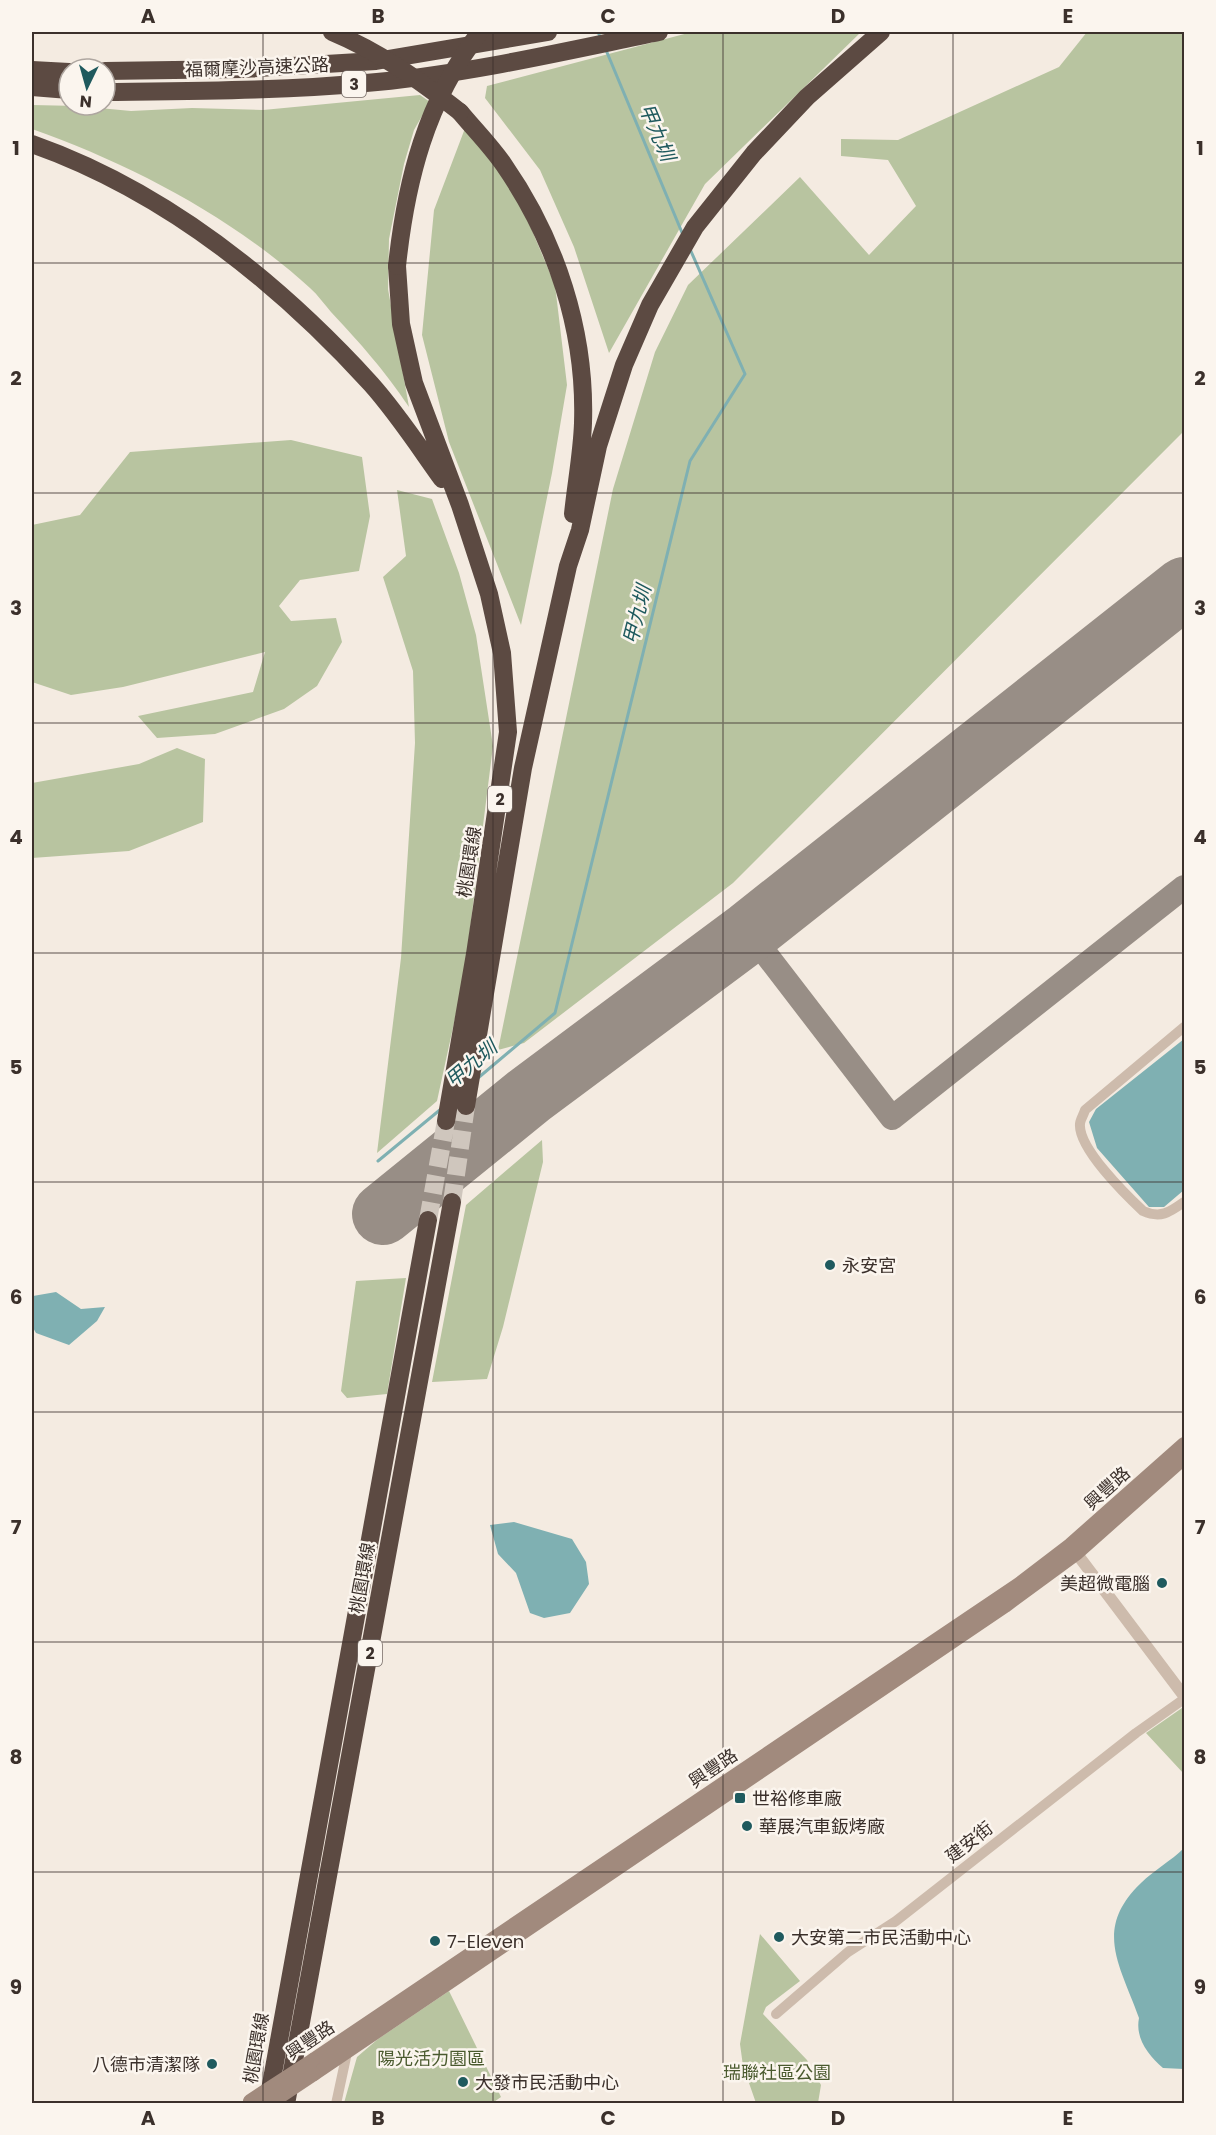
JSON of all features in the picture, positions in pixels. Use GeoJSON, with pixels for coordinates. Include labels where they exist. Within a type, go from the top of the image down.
{"type":"FeatureCollection","features":[{"type":"Feature","properties":{"kind":"highway"},"geometry":{"type":"LineString","coordinates":[[332,32],[359,43],[410,73],[460,112],[503,164],[542,229],[560,272],[573,321],[581,372],[583,423],[568,566]]}},
{"type":"Feature","properties":{"kind":"highway","name":"桃園環線"},"geometry":{"type":"LineString","coordinates":[[480,32],[445,89],[415,160],[403,209],[397,266],[401,324],[414,383],[460,505],[489,594],[502,653],[508,732],[459,1100],[523,768],[568,566]]}},
{"type":"Feature","properties":{"kind":"highway","name":"福爾摩沙高速公路"},"geometry":{"type":"LineString","coordinates":[[117,71],[243,69],[376,61],[548,32]]}},
{"type":"Feature","properties":{"kind":"highway","name":"福爾摩沙高速公路"},"geometry":{"type":"LineString","coordinates":[[117,92],[243,91],[378,82],[511,62],[659,32]]}},
{"type":"Feature","properties":{"kind":"highway"},"geometry":{"type":"LineString","coordinates":[[568,566],[580,530],[598,446],[624,365],[650,305],[687,242],[754,153],[807,97],[881,32]]}},
{"type":"Feature","properties":{"kind":"highway"},"geometry":{"type":"LineString","coordinates":[[32,70],[57,71]]}},
{"type":"Feature","properties":{"kind":"highway"},"geometry":{"type":"LineString","coordinates":[[32,87],[57,89]]}},
{"type":"Feature","properties":{"kind":"highway"},"geometry":{"type":"LineString","coordinates":[[32,144],[79,160],[176,214],[229,250],[291,302],[371,385],[460,505]]}},
{"type":"Feature","properties":{"kind":"highway","name":"桃園環線"},"geometry":{"type":"LineString","coordinates":[[286,2103],[452,1202]]}},
{"type":"Feature","properties":{"kind":"highway","name":"桃園環線"},"geometry":{"type":"LineString","coordinates":[[258,2103],[428,1220]]}},
{"type":"Feature","properties":{"kind":"main road","name":"興豐路"},"geometry":{"type":"LineString","coordinates":[[258,2103],[351,2034],[1074,1549],[1185,1444]]}},
{"type":"Feature","properties":{"kind":"main road","name":"興豐路"},"geometry":{"type":"LineString","coordinates":[[258,2103],[314,2074],[751,1781],[1005,1606],[1185,1458]]}},
{"type":"Feature","properties":{"kind":"street"},"geometry":{"type":"LineString","coordinates":[[1185,1027],[1085,1110],[1080,1124],[1087,1146],[1098,1163],[1143,1211],[1152,1215],[1165,1215],[1185,1202]]}},
{"type":"Feature","properties":{"kind":"street"},"geometry":{"type":"LineString","coordinates":[[1074,1549],[1185,1697]]}},
{"type":"Feature","properties":{"kind":"street","name":"建安街"},"geometry":{"type":"LineString","coordinates":[[776,2014],[848,1953],[896,1921],[1136,1732],[1185,1697]]}},
{"type":"Feature","properties":{"kind":"street"},"geometry":{"type":"LineString","coordinates":[[336,2103],[351,2034]]}},
{"type":"Feature","properties":{"kind":"green space"},"geometry":{"type":"Polygon","coordinates":[[[692,32],[861,32],[705,184],[609,353],[574,247],[540,170],[485,98],[487,86],[692,32]]]}},
{"type":"Feature","properties":{"kind":"green space"},"geometry":{"type":"Polygon","coordinates":[[[1087,32],[1184,32],[1184,431],[733,883],[524,1043],[498,1050],[613,489],[655,352],[688,285],[800,177],[869,255],[916,206],[888,160],[841,156],[841,139],[898,140],[1059,67],[1087,32]]]}},
{"type":"Feature","properties":{"kind":"green space"},"geometry":{"type":"Polygon","coordinates":[[[420,95],[430,102],[414,130],[404,164],[389,239],[388,289],[409,407],[372,358],[316,294],[280,262],[248,238],[179,195],[143,176],[32,129],[32,105],[57,106],[57,117],[117,117],[117,110],[192,108],[263,110],[420,95]]]}},
{"type":"Feature","properties":{"kind":"green space"},"geometry":{"type":"Polygon","coordinates":[[[467,123],[506,169],[555,285],[567,385],[552,473],[521,625],[449,442],[422,335],[434,210],[467,123]]]}},
{"type":"Feature","properties":{"kind":"green space"},"geometry":{"type":"Polygon","coordinates":[[[291,440],[362,457],[370,516],[359,571],[300,580],[279,606],[291,621],[336,618],[342,642],[317,686],[284,709],[215,734],[157,738],[138,716],[253,692],[265,652],[123,687],[71,695],[32,682],[32,525],[80,515],[130,452],[291,440]]]}},
{"type":"Feature","properties":{"kind":"green space"},"geometry":{"type":"Polygon","coordinates":[[[397,490],[432,499],[459,573],[476,635],[493,746],[464,977],[437,1101],[377,1153],[401,958],[415,743],[413,671],[383,577],[406,556],[397,490]]]}},
{"type":"Feature","properties":{"kind":"green space"},"geometry":{"type":"Polygon","coordinates":[[[177,748],[205,759],[203,822],[129,851],[32,858],[32,783],[139,764],[177,748]]]}},
{"type":"Feature","properties":{"kind":"green space"},"geometry":{"type":"Polygon","coordinates":[[[542,1140],[543,1162],[503,1327],[487,1379],[432,1382],[466,1205],[542,1140]]]}},
{"type":"Feature","properties":{"kind":"green space"},"geometry":{"type":"Polygon","coordinates":[[[406,1278],[387,1394],[347,1398],[341,1391],[356,1281],[406,1278]]]}},
{"type":"Feature","properties":{"kind":"green space"},"geometry":{"type":"Polygon","coordinates":[[[1182,1708],[1184,1710],[1184,1774],[1146,1733],[1182,1708]]]}},
{"type":"Feature","properties":{"kind":"green space","name":"瑞聯社區公園"},"geometry":{"type":"Polygon","coordinates":[[[760,1934],[800,1981],[766,2007],[763,2014],[807,2060],[821,2085],[818,2103],[756,2103],[743,2066],[740,2044],[760,1934]]]}},
{"type":"Feature","properties":{"kind":"green space","name":"陽光活力園區"},"geometry":{"type":"Polygon","coordinates":[[[449,1991],[501,2097],[491,2104],[344,2103],[357,2057],[378,2039],[449,1991]]]}},
{"type":"Feature","properties":{"kind":"water"},"geometry":{"type":"Polygon","coordinates":[[[1184,1039],[1184,1190],[1164,1207],[1149,1207],[1097,1148],[1089,1122],[1096,1109],[1184,1039]]]}},
{"type":"Feature","properties":{"kind":"water"},"geometry":{"type":"Polygon","coordinates":[[[56,1292],[81,1309],[105,1307],[97,1321],[69,1345],[36,1333],[32,1326],[33,1296],[56,1292]]]}},
{"type":"Feature","properties":{"kind":"water"},"geometry":{"type":"Polygon","coordinates":[[[514,1522],[572,1539],[586,1562],[589,1584],[570,1613],[544,1618],[530,1613],[516,1573],[498,1554],[490,1525],[514,1522]]]}},
{"type":"Feature","properties":{"kind":"water"},"geometry":{"type":"Polygon","coordinates":[[[1184,1848],[1184,2069],[1163,2068],[1152,2058],[1141,2039],[1139,2018],[1119,1964],[1114,1932],[1118,1916],[1126,1900],[1146,1878],[1184,1848]]]}},
{"type":"Feature","properties":{"kind":"waterway","name":"甲九圳"},"geometry":{"type":"LineString","coordinates":[[598,32],[601,39]]}},
{"type":"Feature","properties":{"kind":"waterway","name":"甲九圳"},"geometry":{"type":"LineString","coordinates":[[606,50],[683,235]]}},
{"type":"Feature","properties":{"kind":"waterway","name":"甲九圳"},"geometry":{"type":"LineString","coordinates":[[478,1078],[555,1013],[690,461],[745,374],[690,249]]}},
{"type":"Feature","properties":{"kind":"waterway","name":"甲九圳"},"geometry":{"type":"LineString","coordinates":[[378,1161],[441,1109]]}},
{"type":"Feature","properties":{"kind":"taxiway"},"geometry":{"type":"LineString","coordinates":[[749,932],[892,1118],[1184,887]]}},
{"type":"Feature","properties":{"kind":"runway"},"geometry":{"type":"LineString","coordinates":[[383,1214],[530,1095],[749,932],[1184,588]]}},
{"type":"Feature","properties":{"kind":"tunnel"},"geometry":{"type":"LineString","coordinates":[[452,1202],[466,1106]]}},
{"type":"Feature","properties":{"kind":"tunnel"},"geometry":{"type":"LineString","coordinates":[[428,1220],[446,1121]]}},
{"type":"Feature","properties":{"kind":"place","name":"永安宮"},"geometry":{"type":"Point","coordinates":[830,1265]}},
{"type":"Feature","properties":{"kind":"place","name":"美超微電腦"},"geometry":{"type":"Point","coordinates":[1162,1583]}},
{"type":"Feature","properties":{"kind":"place","name":"世裕修車廠"},"geometry":{"type":"Point","coordinates":[740,1798]}},
{"type":"Feature","properties":{"kind":"place","name":"華展汽車鈑烤廠"},"geometry":{"type":"Point","coordinates":[747,1826]}},
{"type":"Feature","properties":{"kind":"place","name":"大安第二市民活動中心"},"geometry":{"type":"Point","coordinates":[779,1937]}},
{"type":"Feature","properties":{"kind":"place","name":"7-Eleven"},"geometry":{"type":"Point","coordinates":[435,1941]}},
{"type":"Feature","properties":{"kind":"place","name":"八德市清潔隊"},"geometry":{"type":"Point","coordinates":[212,2064]}},
{"type":"Feature","properties":{"kind":"place","name":"大發市民活動中心"},"geometry":{"type":"Point","coordinates":[463,2082]}}]}
